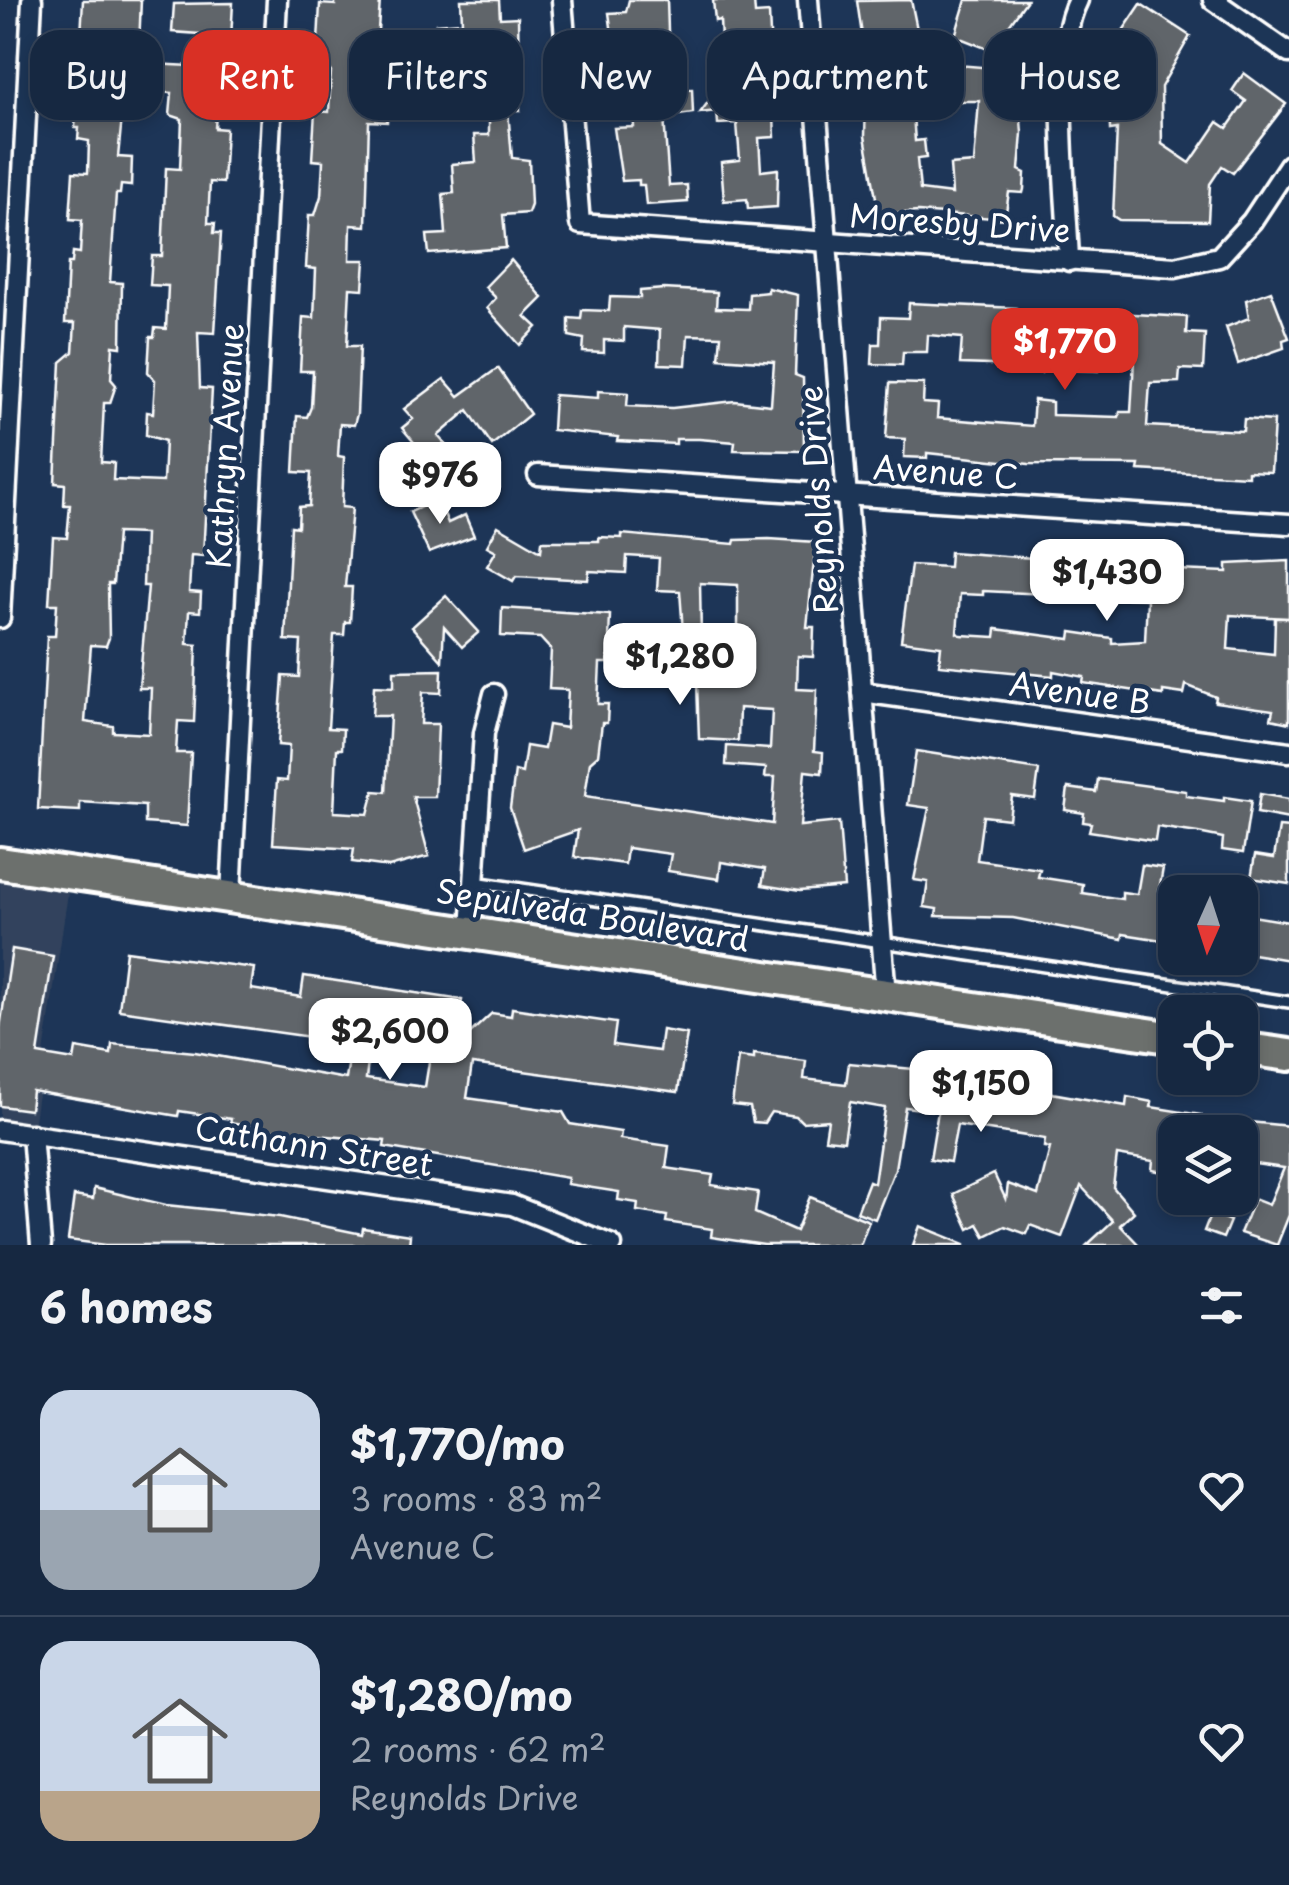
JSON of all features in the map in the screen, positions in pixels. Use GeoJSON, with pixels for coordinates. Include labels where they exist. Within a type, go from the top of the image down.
{"type":"FeatureCollection","features":[{"type":"Feature","properties":{"kind":"main road","name":"Sepulveda Boulevard"},"geometry":{"type":"LineString","coordinates":[[0,863],[231,894],[1158,1036]]}},
{"type":"Feature","properties":{"kind":"main road"},"geometry":{"type":"LineString","coordinates":[[1258,1051],[1289,1055]]}},
{"type":"Feature","properties":{"kind":"street"},"geometry":{"type":"LineString","coordinates":[[0,618],[32,0]]}},
{"type":"Feature","properties":{"kind":"street","name":"Kathryn Avenue"},"geometry":{"type":"LineString","coordinates":[[231,894],[278,0]]}},
{"type":"Feature","properties":{"kind":"street","name":"Moresby Drive"},"geometry":{"type":"LineString","coordinates":[[562,0],[580,224],[1175,267],[1219,256],[1252,222],[1289,165]]}},
{"type":"Feature","properties":{"kind":"street","name":"Reynolds Drive"},"geometry":{"type":"LineString","coordinates":[[808,0],[886,996]]}},
{"type":"Feature","properties":{"kind":"street"},"geometry":{"type":"LineString","coordinates":[[1070,261],[1063,78],[1066,23],[1078,0]]}},
{"type":"Feature","properties":{"kind":"street"},"geometry":{"type":"LineString","coordinates":[[1213,0],[1289,53]]}},
{"type":"Feature","properties":{"kind":"street","name":"Avenue C"},"geometry":{"type":"LineString","coordinates":[[538,475],[1289,524]]}},
{"type":"Feature","properties":{"kind":"street","name":"Avenue B"},"geometry":{"type":"LineString","coordinates":[[862,692],[1289,752]]}},
{"type":"Feature","properties":{"kind":"street"},"geometry":{"type":"LineString","coordinates":[[471,930],[484,732],[494,694]]}},
{"type":"Feature","properties":{"kind":"street","name":"Cathann Street"},"geometry":{"type":"LineString","coordinates":[[0,1130],[512,1205],[612,1245]]}},
{"type":"Feature","properties":{"kind":"street"},"geometry":{"type":"LineString","coordinates":[[32,1134],[41,1245]]}},
{"type":"Feature","properties":{"kind":"lane"},"geometry":{"type":"LineString","coordinates":[[474,882],[1289,1002]]}},
{"type":"Feature","properties":{"kind":"shaded area"},"geometry":{"type":"Polygon","coordinates":[[[0,863],[71,873],[32,1134],[0,1130],[0,863]]]}},
{"type":"Feature","properties":{"kind":"building"},"geometry":{"type":"Polygon","coordinates":[[[83,0],[141,0],[140,30],[81,30],[83,0]]]}},
{"type":"Feature","properties":{"kind":"building"},"geometry":{"type":"Polygon","coordinates":[[[335,0],[380,0],[378,30],[349,30],[349,120],[387,120],[369,121],[366,226],[351,225],[350,260],[365,260],[363,289],[350,288],[347,346],[360,346],[357,414],[354,425],[340,424],[338,456],[344,457],[342,507],[352,508],[345,587],[352,587],[350,622],[345,622],[344,635],[334,635],[328,728],[343,729],[342,749],[337,749],[334,812],[368,814],[374,791],[386,792],[390,716],[372,716],[374,686],[394,687],[394,671],[442,670],[441,693],[423,692],[421,724],[438,724],[435,797],[413,797],[429,856],[389,867],[352,862],[354,849],[273,844],[277,780],[287,781],[289,746],[278,745],[283,676],[299,677],[301,641],[285,640],[291,526],[298,527],[299,507],[309,506],[311,473],[294,472],[297,416],[307,417],[311,407],[313,371],[300,371],[303,317],[314,318],[316,269],[306,268],[309,215],[315,215],[321,196],[323,161],[312,160],[314,120],[329,120],[329,30],[319,30],[320,4],[335,5],[335,0]]]}},
{"type":"Feature","properties":{"kind":"building"},"geometry":{"type":"Polygon","coordinates":[[[461,0],[499,0],[500,18],[518,17],[518,30],[437,30],[436,24],[462,22],[461,0]]]}},
{"type":"Feature","properties":{"kind":"building"},"geometry":{"type":"Polygon","coordinates":[[[629,0],[667,0],[668,30],[611,30],[609,13],[626,12],[629,0]]]}},
{"type":"Feature","properties":{"kind":"building"},"geometry":{"type":"Polygon","coordinates":[[[713,0],[754,0],[755,14],[769,13],[770,30],[720,30],[720,20],[715,21],[713,0]]]}},
{"type":"Feature","properties":{"kind":"building"},"geometry":{"type":"Polygon","coordinates":[[[911,0],[917,30],[861,30],[857,1],[911,0]]]}},
{"type":"Feature","properties":{"kind":"building"},"geometry":{"type":"Polygon","coordinates":[[[966,0],[1027,0],[1009,25],[1020,30],[984,30],[984,48],[964,40],[964,30],[957,30],[966,0]]]}},
{"type":"Feature","properties":{"kind":"building"},"geometry":{"type":"Polygon","coordinates":[[[233,3],[232,30],[172,32],[174,4],[233,3]]]}},
{"type":"Feature","properties":{"kind":"building"},"geometry":{"type":"Polygon","coordinates":[[[1141,4],[1190,36],[1161,87],[1162,144],[1190,163],[1218,122],[1227,128],[1246,101],[1232,91],[1244,73],[1286,104],[1233,173],[1222,166],[1210,184],[1208,221],[1119,220],[1113,216],[1117,129],[1110,130],[1110,120],[1156,120],[1156,30],[1123,30],[1141,4]]]}},
{"type":"Feature","properties":{"kind":"building"},"geometry":{"type":"Polygon","coordinates":[[[163,65],[183,66],[183,120],[216,120],[215,128],[226,129],[223,183],[210,182],[208,223],[215,223],[214,233],[221,233],[215,333],[198,332],[200,388],[212,389],[203,556],[191,555],[189,592],[201,593],[200,612],[189,611],[187,644],[197,645],[194,722],[178,721],[176,753],[191,753],[187,826],[145,823],[145,806],[80,802],[80,811],[38,809],[47,636],[55,636],[57,604],[49,604],[53,537],[67,538],[70,505],[64,505],[65,484],[55,483],[61,362],[73,352],[75,323],[65,323],[68,263],[72,263],[73,252],[80,253],[82,220],[70,219],[73,172],[88,173],[89,141],[78,139],[79,128],[75,128],[76,120],[122,120],[118,157],[132,158],[131,186],[121,185],[120,194],[116,194],[110,282],[122,283],[121,347],[113,346],[111,379],[116,385],[110,403],[104,403],[101,462],[114,463],[113,480],[163,482],[165,441],[146,435],[147,412],[153,413],[155,380],[148,372],[150,337],[154,337],[155,328],[166,329],[168,286],[150,285],[152,256],[162,256],[166,168],[180,169],[182,119],[170,115],[172,93],[163,92],[163,65]],[[117,533],[113,584],[108,584],[109,638],[106,646],[91,645],[85,722],[113,726],[113,732],[149,734],[151,688],[139,688],[148,586],[143,586],[145,534],[117,533]]]}},
{"type":"Feature","properties":{"kind":"building"},"geometry":{"type":"Polygon","coordinates":[[[964,66],[984,67],[984,120],[1021,120],[1019,170],[1025,173],[1023,193],[1009,192],[1005,219],[918,212],[879,215],[865,120],[913,120],[915,141],[924,140],[926,158],[917,159],[920,190],[952,194],[950,165],[974,163],[979,101],[964,101],[964,66]]]}},
{"type":"Feature","properties":{"kind":"building"},"geometry":{"type":"Polygon","coordinates":[[[687,89],[692,89],[693,113],[687,114],[687,89]]]}},
{"type":"Feature","properties":{"kind":"building"},"geometry":{"type":"Polygon","coordinates":[[[489,120],[509,120],[512,158],[529,160],[528,213],[503,215],[506,248],[429,254],[427,235],[446,234],[443,194],[454,193],[452,164],[476,162],[474,135],[489,135],[489,120]]]}},
{"type":"Feature","properties":{"kind":"building"},"geometry":{"type":"Polygon","coordinates":[[[634,120],[664,120],[669,186],[687,185],[688,202],[646,205],[644,185],[639,185],[639,180],[622,181],[614,128],[634,127],[634,120]]]}},
{"type":"Feature","properties":{"kind":"building"},"geometry":{"type":"Polygon","coordinates":[[[718,120],[774,120],[775,137],[759,138],[761,171],[778,169],[777,207],[748,209],[747,199],[724,201],[721,162],[740,160],[737,123],[718,124],[718,120]]]}},
{"type":"Feature","properties":{"kind":"building"},"geometry":{"type":"Polygon","coordinates":[[[511,260],[543,298],[525,316],[537,327],[520,345],[487,308],[496,298],[485,287],[511,260]]]}},
{"type":"Feature","properties":{"kind":"building"},"geometry":{"type":"Polygon","coordinates":[[[768,288],[798,295],[795,375],[803,378],[804,451],[734,450],[735,442],[699,439],[676,439],[676,444],[617,441],[618,437],[552,430],[554,395],[598,398],[598,391],[628,393],[627,406],[672,408],[735,401],[771,405],[774,362],[719,358],[721,336],[688,335],[686,365],[659,364],[660,330],[624,327],[624,341],[604,340],[604,353],[583,352],[584,339],[569,336],[569,318],[581,319],[582,310],[609,311],[610,297],[640,298],[640,291],[664,289],[717,292],[716,308],[748,309],[749,294],[768,292],[768,288]]]}},
{"type":"Feature","properties":{"kind":"building"},"geometry":{"type":"Polygon","coordinates":[[[1271,291],[1289,338],[1283,340],[1284,348],[1238,364],[1226,327],[1249,318],[1246,300],[1271,291]]]}},
{"type":"Feature","properties":{"kind":"building"},"geometry":{"type":"Polygon","coordinates":[[[909,303],[1016,308],[1016,322],[1044,324],[1079,325],[1080,311],[1187,317],[1186,333],[1205,334],[1203,370],[1180,369],[1179,382],[1150,383],[1147,426],[1243,431],[1244,419],[1274,421],[1271,472],[1248,471],[1248,476],[1173,472],[1138,470],[1139,465],[1029,464],[927,453],[927,458],[904,457],[905,439],[886,438],[890,383],[924,384],[923,403],[938,404],[937,418],[1032,426],[1034,400],[1052,402],[1052,415],[1119,417],[1120,412],[1131,412],[1134,360],[1098,358],[1098,371],[1075,370],[1074,356],[1043,354],[1041,373],[1021,372],[1021,366],[960,364],[962,338],[928,335],[927,352],[903,352],[902,365],[872,364],[873,344],[880,344],[881,317],[908,318],[909,303]]]}},
{"type":"Feature","properties":{"kind":"building"},"geometry":{"type":"Polygon","coordinates":[[[498,368],[530,414],[492,445],[468,410],[438,436],[451,451],[434,466],[402,428],[413,419],[404,409],[444,379],[459,396],[498,368]]]}},
{"type":"Feature","properties":{"kind":"building"},"geometry":{"type":"Polygon","coordinates":[[[438,499],[448,523],[465,515],[474,536],[429,553],[410,512],[438,499]]]}},
{"type":"Feature","properties":{"kind":"building"},"geometry":{"type":"Polygon","coordinates":[[[498,526],[541,551],[542,541],[599,541],[599,537],[622,538],[622,534],[734,544],[735,540],[769,539],[816,542],[807,627],[814,627],[813,657],[798,656],[797,689],[817,690],[814,751],[823,752],[822,773],[805,771],[800,826],[839,822],[844,887],[800,891],[762,885],[765,869],[721,862],[719,879],[668,871],[671,854],[627,848],[625,864],[574,857],[578,830],[524,849],[510,808],[515,771],[522,773],[526,746],[544,749],[548,725],[566,728],[568,690],[549,689],[551,650],[540,638],[501,636],[502,608],[610,615],[608,663],[600,663],[598,704],[608,704],[607,723],[602,723],[598,755],[590,762],[585,796],[772,824],[775,777],[765,777],[766,768],[726,765],[727,746],[770,749],[772,710],[739,708],[738,741],[699,739],[697,683],[702,678],[738,680],[738,585],[700,583],[701,636],[697,635],[695,659],[685,659],[680,591],[657,590],[659,558],[627,556],[626,573],[589,571],[588,580],[516,576],[513,581],[487,566],[496,551],[487,546],[498,526]]]}},
{"type":"Feature","properties":{"kind":"building"},"geometry":{"type":"Polygon","coordinates":[[[950,552],[1062,560],[1062,573],[1095,575],[1096,553],[1121,554],[1121,562],[1177,570],[1227,572],[1227,564],[1289,561],[1289,618],[1289,723],[1271,719],[1273,710],[1215,702],[1216,697],[1186,685],[1184,694],[1163,691],[1163,695],[1083,683],[1084,677],[1053,671],[1053,676],[939,665],[941,646],[901,641],[911,565],[949,567],[950,552]],[[983,591],[983,595],[960,594],[957,633],[995,637],[996,629],[1070,639],[1071,632],[1112,638],[1112,643],[1145,641],[1147,599],[983,591]],[[1230,615],[1228,649],[1274,654],[1275,618],[1289,618],[1230,615]]]}},
{"type":"Feature","properties":{"kind":"building"},"geometry":{"type":"Polygon","coordinates":[[[446,596],[479,632],[462,647],[444,627],[442,661],[412,627],[446,596]]]}},
{"type":"Feature","properties":{"kind":"building"},"geometry":{"type":"Polygon","coordinates":[[[916,751],[1039,770],[1035,799],[1012,796],[1009,819],[983,816],[977,860],[1040,869],[1038,877],[1083,884],[1082,893],[1122,899],[1122,892],[1137,894],[1142,865],[1163,868],[1162,875],[1158,875],[1158,939],[1123,934],[1122,939],[1013,918],[936,916],[937,909],[924,907],[928,882],[914,880],[929,808],[908,805],[916,751]]]}},
{"type":"Feature","properties":{"kind":"building"},"geometry":{"type":"Polygon","coordinates":[[[1098,779],[1186,791],[1186,796],[1251,801],[1243,853],[1222,850],[1223,838],[1157,827],[1155,841],[1089,831],[1091,823],[1083,822],[1084,813],[1065,810],[1068,788],[1096,792],[1098,779]]]}},
{"type":"Feature","properties":{"kind":"building"},"geometry":{"type":"Polygon","coordinates":[[[1260,794],[1289,799],[1289,819],[1257,813],[1260,794]]]}},
{"type":"Feature","properties":{"kind":"building"},"geometry":{"type":"Polygon","coordinates":[[[1279,827],[1289,828],[1289,884],[1252,875],[1255,855],[1274,858],[1279,827]]]}},
{"type":"Feature","properties":{"kind":"building"},"geometry":{"type":"Polygon","coordinates":[[[1258,917],[1289,922],[1289,960],[1258,955],[1258,917]]]}},
{"type":"Feature","properties":{"kind":"building"},"geometry":{"type":"Polygon","coordinates":[[[12,949],[53,956],[38,1054],[74,1060],[76,1048],[111,1054],[112,1044],[195,1052],[346,1079],[351,1046],[346,1042],[119,1010],[126,951],[254,968],[251,989],[301,997],[304,976],[462,1000],[454,1048],[492,1013],[511,1016],[512,1008],[616,1023],[613,1045],[659,1051],[662,1030],[687,1034],[678,1092],[472,1064],[467,1098],[563,1112],[570,1124],[621,1132],[620,1139],[669,1146],[666,1168],[713,1175],[711,1185],[758,1192],[755,1213],[796,1231],[810,1197],[869,1221],[860,1245],[764,1245],[711,1237],[712,1229],[666,1222],[667,1216],[637,1211],[638,1203],[618,1200],[619,1192],[567,1184],[568,1178],[384,1147],[385,1141],[281,1132],[230,1123],[231,1119],[179,1111],[178,1116],[32,1091],[30,1110],[0,1106],[0,1028],[12,949]],[[370,1046],[366,1079],[425,1087],[430,1056],[370,1046]]]}},
{"type":"Feature","properties":{"kind":"building"},"geometry":{"type":"Polygon","coordinates":[[[754,1054],[806,1061],[804,1079],[846,1084],[849,1063],[914,1069],[1126,1106],[1127,1097],[1152,1102],[1151,1107],[1201,1115],[1158,1115],[1158,1171],[1152,1170],[1153,1161],[1117,1155],[1113,1187],[1134,1212],[1120,1225],[1139,1245],[1087,1245],[1113,1221],[1081,1186],[1062,1237],[1030,1225],[1026,1234],[1005,1226],[985,1236],[978,1224],[969,1229],[953,1194],[994,1174],[1006,1200],[1008,1184],[1038,1195],[1050,1148],[1044,1147],[1045,1139],[957,1125],[950,1162],[930,1159],[938,1111],[905,1107],[895,1169],[875,1219],[857,1212],[869,1181],[874,1183],[885,1108],[850,1102],[844,1141],[825,1139],[828,1120],[802,1122],[796,1116],[771,1112],[764,1123],[753,1122],[750,1107],[732,1105],[738,1057],[754,1059],[754,1054]]]}},
{"type":"Feature","properties":{"kind":"building"},"geometry":{"type":"Polygon","coordinates":[[[1258,1123],[1289,1126],[1289,1215],[1277,1245],[1240,1233],[1247,1215],[1258,1215],[1258,1201],[1269,1205],[1284,1168],[1258,1164],[1258,1123]]]}},
{"type":"Feature","properties":{"kind":"building"},"geometry":{"type":"Polygon","coordinates":[[[94,1188],[166,1205],[280,1217],[362,1234],[363,1228],[410,1235],[409,1245],[106,1245],[68,1240],[74,1196],[93,1199],[94,1188]]]}},
{"type":"Feature","properties":{"kind":"building"},"geometry":{"type":"Polygon","coordinates":[[[1210,1215],[1230,1221],[1223,1238],[1204,1231],[1210,1215]]]}},
{"type":"Feature","properties":{"kind":"building"},"geometry":{"type":"Polygon","coordinates":[[[920,1226],[965,1244],[965,1245],[913,1245],[920,1226]]]}}]}
